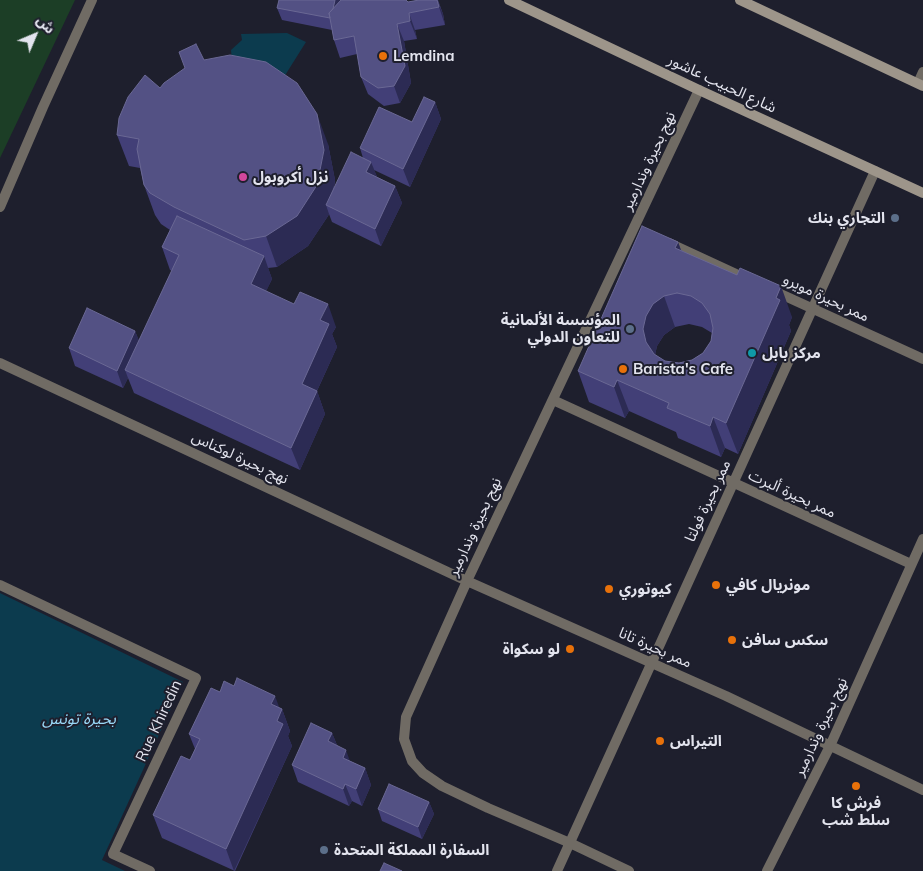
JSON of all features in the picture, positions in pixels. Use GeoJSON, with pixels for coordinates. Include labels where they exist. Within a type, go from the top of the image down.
{"type":"FeatureCollection","features":[{"type":"Feature","properties":{"kind":"main road","name":"شارع الحبيب عاشور"},"geometry":{"type":"LineString","coordinates":[[509,0],[923,193]]}},
{"type":"Feature","properties":{"kind":"main road"},"geometry":{"type":"LineString","coordinates":[[740,0],[920,85]]}},
{"type":"Feature","properties":{"kind":"street"},"geometry":{"type":"LineString","coordinates":[[0,207],[92,0]]}},
{"type":"Feature","properties":{"kind":"street"},"geometry":{"type":"LineString","coordinates":[[920,85],[923,72]]}},
{"type":"Feature","properties":{"kind":"street","name":"نهج بحيرة وندارمير"},"geometry":{"type":"LineString","coordinates":[[629,871],[442,786],[423,773],[412,761],[404,739],[406,717],[467,581],[553,400],[639,229],[699,90]]}},
{"type":"Feature","properties":{"kind":"street","name":"ممر بحيرة فولتا"},"geometry":{"type":"LineString","coordinates":[[557,871],[875,171]]}},
{"type":"Feature","properties":{"kind":"street","name":"ممر بحيرة مويرو"},"geometry":{"type":"LineString","coordinates":[[661,239],[923,359]]}},
{"type":"Feature","properties":{"kind":"street","name":"نهج بحيرة لوكناس"},"geometry":{"type":"LineString","coordinates":[[0,363],[467,581]]}},
{"type":"Feature","properties":{"kind":"street","name":"ممر بحيرة ألبرت"},"geometry":{"type":"LineString","coordinates":[[553,400],[911,564]]}},
{"type":"Feature","properties":{"kind":"street","name":"نهج بحيرة وندارمير"},"geometry":{"type":"LineString","coordinates":[[767,871],[830,746],[923,540]]}},
{"type":"Feature","properties":{"kind":"street","name":"ممر بحيرة تانا"},"geometry":{"type":"LineString","coordinates":[[467,581],[651,662],[923,790]]}},
{"type":"Feature","properties":{"kind":"street","name":"Rue Khiredin"},"geometry":{"type":"LineString","coordinates":[[0,585],[196,678],[113,854],[150,871]]}},
{"type":"Feature","properties":{"kind":"green space"},"geometry":{"type":"Polygon","coordinates":[[[0,0],[75,0],[0,158],[0,0]]]}},
{"type":"Feature","properties":{"kind":"water"},"geometry":{"type":"Polygon","coordinates":[[[287,33],[306,42],[284,77],[232,61],[231,50],[242,40],[241,34],[287,33]]]}},
{"type":"Feature","properties":{"kind":"water","name":"بحيرة تونس"},"geometry":{"type":"Polygon","coordinates":[[[0,593],[183,682],[102,860],[125,871],[0,871],[0,593]]]}},
{"type":"Feature","properties":{"kind":"building"},"geometry":{"type":"Polygon","coordinates":[[[279,0],[335,0],[333,9],[329,13],[330,18],[277,8],[279,0]]]}},
{"type":"Feature","properties":{"kind":"building","name":"Lemdina"},"geometry":{"type":"Polygon","coordinates":[[[341,0],[406,0],[408,2],[437,0],[439,7],[409,13],[410,21],[397,24],[405,66],[394,86],[378,88],[361,77],[354,36],[334,40],[329,13],[341,0]]]}},
{"type":"Feature","properties":{"kind":"building"},"geometry":{"type":"Polygon","coordinates":[[[196,44],[204,60],[230,55],[266,62],[297,83],[317,114],[324,150],[317,185],[297,216],[266,236],[244,240],[174,207],[150,193],[144,185],[137,149],[139,139],[117,135],[119,118],[128,97],[145,75],[160,88],[185,68],[179,52],[196,44]]]}},
{"type":"Feature","properties":{"kind":"building"},"geometry":{"type":"Polygon","coordinates":[[[424,97],[435,102],[403,169],[360,148],[379,107],[412,122],[424,97]]]}},
{"type":"Feature","properties":{"kind":"building"},"geometry":{"type":"Polygon","coordinates":[[[351,152],[371,162],[366,172],[395,186],[375,229],[326,205],[351,152]]]}},
{"type":"Feature","properties":{"kind":"building"},"geometry":{"type":"Polygon","coordinates":[[[177,216],[264,256],[251,284],[294,304],[300,292],[328,304],[320,320],[329,324],[302,384],[317,391],[291,448],[125,370],[179,255],[162,247],[177,216]]]}},
{"type":"Feature","properties":{"kind":"building"},"geometry":{"type":"Polygon","coordinates":[[[642,226],[678,242],[675,248],[737,275],[740,268],[781,286],[776,298],[780,300],[726,423],[713,417],[710,426],[667,408],[669,403],[617,380],[614,387],[578,371],[642,226]],[[677,293],[664,296],[653,304],[646,316],[643,329],[646,342],[654,354],[665,361],[679,363],[692,360],[703,353],[711,341],[713,328],[710,314],[702,303],[691,296],[677,293]]]}},
{"type":"Feature","properties":{"kind":"building"},"geometry":{"type":"Polygon","coordinates":[[[87,308],[135,331],[117,371],[69,348],[87,308]]]}},
{"type":"Feature","properties":{"kind":"building"},"geometry":{"type":"Polygon","coordinates":[[[237,678],[275,696],[271,704],[282,709],[277,721],[283,724],[226,849],[153,815],[181,756],[190,760],[200,739],[189,734],[211,688],[220,692],[224,681],[234,686],[237,678]]]}},
{"type":"Feature","properties":{"kind":"building"},"geometry":{"type":"Polygon","coordinates":[[[311,723],[332,733],[328,741],[346,750],[343,758],[365,768],[356,789],[345,784],[343,789],[292,765],[311,723]]]}},
{"type":"Feature","properties":{"kind":"building"},"geometry":{"type":"Polygon","coordinates":[[[389,784],[429,802],[418,827],[378,809],[389,784]]]}},
{"type":"Feature","properties":{"kind":"building"},"geometry":{"type":"Polygon","coordinates":[[[384,863],[402,871],[380,871],[384,863]]]}},
{"type":"Feature","properties":{"kind":"place","name":"Lemdina"},"geometry":{"type":"Point","coordinates":[383,56]}},
{"type":"Feature","properties":{"kind":"place","name":"نزل أكروبول"},"geometry":{"type":"Point","coordinates":[243,177]}},
{"type":"Feature","properties":{"kind":"place","name":"التجاري بنك"},"geometry":{"type":"Point","coordinates":[895,218]}},
{"type":"Feature","properties":{"kind":"place","name":"المؤسسة الألمانية للتعاون الدولي"},"geometry":{"type":"Point","coordinates":[630,329]}},
{"type":"Feature","properties":{"kind":"place","name":"مركز بابل"},"geometry":{"type":"Point","coordinates":[752,353]}},
{"type":"Feature","properties":{"kind":"place","name":"Barista's Cafe"},"geometry":{"type":"Point","coordinates":[623,369]}},
{"type":"Feature","properties":{"kind":"place","name":"مونريال كافي"},"geometry":{"type":"Point","coordinates":[716,585]}},
{"type":"Feature","properties":{"kind":"place","name":"كيوتوري"},"geometry":{"type":"Point","coordinates":[609,589]}},
{"type":"Feature","properties":{"kind":"place","name":"سكس سافن"},"geometry":{"type":"Point","coordinates":[732,640]}},
{"type":"Feature","properties":{"kind":"place","name":"لو سكواة"},"geometry":{"type":"Point","coordinates":[570,649]}},
{"type":"Feature","properties":{"kind":"place","name":"التيراس"},"geometry":{"type":"Point","coordinates":[660,741]}},
{"type":"Feature","properties":{"kind":"place","name":"فرش كا سلط شب"},"geometry":{"type":"Point","coordinates":[856,786]}},
{"type":"Feature","properties":{"kind":"place","name":"السفارة المملكة المتحدة"},"geometry":{"type":"Point","coordinates":[324,850]}}]}
